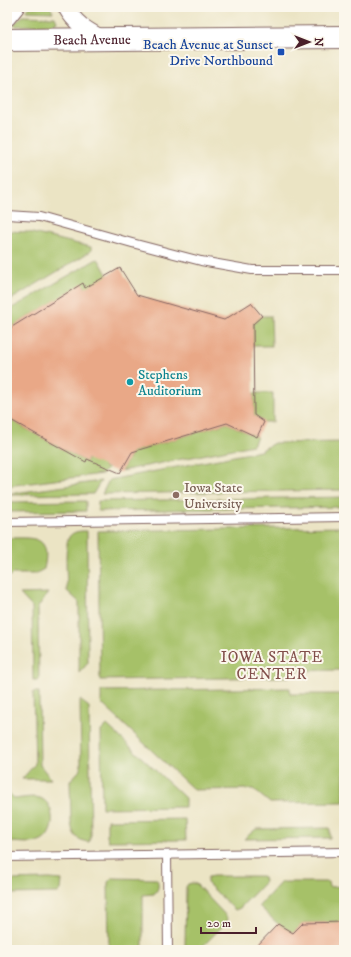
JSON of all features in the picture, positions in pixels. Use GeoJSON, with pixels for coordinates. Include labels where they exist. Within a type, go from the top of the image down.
{"type":"FeatureCollection","features":[{"type":"Feature","properties":{"kind":"street"},"geometry":{"type":"LineString","coordinates":[[7,18],[16,7]]}},
{"type":"Feature","properties":{"kind":"street"},"geometry":{"type":"LineString","coordinates":[[66,7],[69,14],[81,27],[103,39]]}},
{"type":"Feature","properties":{"kind":"street","name":"Beach Avenue"},"geometry":{"type":"LineString","coordinates":[[7,40],[344,37]]}},
{"type":"Feature","properties":{"kind":"lane"},"geometry":{"type":"LineString","coordinates":[[7,215],[40,217],[132,244],[201,261],[252,270],[344,270]]}},
{"type":"Feature","properties":{"kind":"lane"},"geometry":{"type":"LineString","coordinates":[[7,522],[344,517]]}},
{"type":"Feature","properties":{"kind":"lane"},"geometry":{"type":"LineString","coordinates":[[7,857],[344,852]]}},
{"type":"Feature","properties":{"kind":"lane"},"geometry":{"type":"LineString","coordinates":[[167,855],[168,950]]}},
{"type":"Feature","properties":{"kind":"green space"},"geometry":{"type":"Polygon","coordinates":[[[29,7],[50,7],[53,12],[26,11],[29,7]]]}},
{"type":"Feature","properties":{"kind":"green space"},"geometry":{"type":"Polygon","coordinates":[[[23,16],[55,17],[57,22],[53,25],[16,26],[14,24],[23,16]]]}},
{"type":"Feature","properties":{"kind":"green space"},"geometry":{"type":"Polygon","coordinates":[[[7,231],[28,232],[91,247],[91,251],[7,302],[7,231]]]}},
{"type":"Feature","properties":{"kind":"green space"},"geometry":{"type":"Polygon","coordinates":[[[97,259],[108,276],[96,307],[83,284],[7,330],[7,311],[97,259]]]}},
{"type":"Feature","properties":{"kind":"green space"},"geometry":{"type":"Polygon","coordinates":[[[262,316],[271,316],[272,346],[253,346],[253,324],[262,316]]]}},
{"type":"Feature","properties":{"kind":"green space"},"geometry":{"type":"Polygon","coordinates":[[[254,393],[273,393],[273,422],[264,422],[254,415],[254,393]]]}},
{"type":"Feature","properties":{"kind":"green space"},"geometry":{"type":"Polygon","coordinates":[[[7,418],[86,462],[96,443],[113,451],[104,467],[108,469],[102,474],[7,486],[7,418]]]}},
{"type":"Feature","properties":{"kind":"green space"},"geometry":{"type":"Polygon","coordinates":[[[227,423],[257,437],[253,445],[121,471],[132,452],[227,423]]]}},
{"type":"Feature","properties":{"kind":"green space"},"geometry":{"type":"Polygon","coordinates":[[[344,442],[344,490],[102,494],[109,480],[260,451],[274,443],[344,442]]]}},
{"type":"Feature","properties":{"kind":"green space"},"geometry":{"type":"Polygon","coordinates":[[[101,481],[93,494],[7,495],[7,494],[101,481]]]}},
{"type":"Feature","properties":{"kind":"green space"},"geometry":{"type":"Polygon","coordinates":[[[344,497],[344,507],[98,511],[98,501],[344,497]]]}},
{"type":"Feature","properties":{"kind":"green space"},"geometry":{"type":"Polygon","coordinates":[[[86,501],[86,511],[7,512],[7,502],[86,501]]]}},
{"type":"Feature","properties":{"kind":"green space"},"geometry":{"type":"Polygon","coordinates":[[[344,527],[344,670],[290,671],[289,677],[100,680],[98,531],[344,527]]]}},
{"type":"Feature","properties":{"kind":"green space"},"geometry":{"type":"Polygon","coordinates":[[[87,531],[88,663],[79,673],[79,602],[67,591],[67,541],[71,535],[77,532],[87,531]]]}},
{"type":"Feature","properties":{"kind":"green space"},"geometry":{"type":"Polygon","coordinates":[[[7,538],[38,540],[43,544],[46,558],[44,569],[35,574],[12,574],[7,579],[7,538]]]}},
{"type":"Feature","properties":{"kind":"green space"},"geometry":{"type":"Polygon","coordinates":[[[48,593],[38,607],[39,680],[33,680],[32,607],[20,594],[48,593]]]}},
{"type":"Feature","properties":{"kind":"green space"},"geometry":{"type":"Polygon","coordinates":[[[290,688],[290,694],[344,694],[344,802],[270,803],[253,789],[194,790],[101,703],[101,691],[290,688]]]}},
{"type":"Feature","properties":{"kind":"green space"},"geometry":{"type":"Polygon","coordinates":[[[33,692],[39,692],[40,765],[51,779],[22,779],[35,764],[33,692]]]}},
{"type":"Feature","properties":{"kind":"green space"},"geometry":{"type":"Polygon","coordinates":[[[80,700],[89,707],[91,835],[89,842],[81,840],[76,836],[72,830],[71,822],[70,781],[81,769],[80,700]]]}},
{"type":"Feature","properties":{"kind":"green space"},"geometry":{"type":"Polygon","coordinates":[[[107,725],[185,798],[185,807],[102,808],[101,731],[107,725]]]}},
{"type":"Feature","properties":{"kind":"green space"},"geometry":{"type":"Polygon","coordinates":[[[7,791],[15,799],[34,797],[46,801],[52,813],[52,820],[49,834],[45,839],[35,843],[7,842],[7,791]]]}},
{"type":"Feature","properties":{"kind":"green space"},"geometry":{"type":"Polygon","coordinates":[[[185,819],[186,840],[108,841],[107,820],[185,819]]]}},
{"type":"Feature","properties":{"kind":"green space"},"geometry":{"type":"Polygon","coordinates":[[[330,828],[330,838],[244,839],[256,829],[330,828]]]}},
{"type":"Feature","properties":{"kind":"green space"},"geometry":{"type":"Polygon","coordinates":[[[262,876],[264,877],[265,882],[240,908],[235,910],[207,883],[208,877],[262,876]]]}},
{"type":"Feature","properties":{"kind":"green space"},"geometry":{"type":"Polygon","coordinates":[[[112,878],[157,879],[158,887],[156,892],[154,894],[143,895],[143,950],[109,950],[108,882],[112,878]]]}},
{"type":"Feature","properties":{"kind":"green space"},"geometry":{"type":"Polygon","coordinates":[[[7,880],[62,880],[61,890],[58,893],[7,894],[7,880]]]}},
{"type":"Feature","properties":{"kind":"green space"},"geometry":{"type":"Polygon","coordinates":[[[281,882],[328,882],[329,887],[344,886],[344,922],[303,923],[293,933],[278,924],[259,906],[281,882]]]}},
{"type":"Feature","properties":{"kind":"green space"},"geometry":{"type":"Polygon","coordinates":[[[188,884],[196,884],[228,918],[227,922],[199,950],[187,950],[185,947],[186,887],[188,884]]]}},
{"type":"Feature","properties":{"kind":"building","name":"Stephens Auditorium"},"geometry":{"type":"Polygon","coordinates":[[[120,268],[137,295],[224,320],[251,303],[262,316],[253,324],[254,415],[264,422],[257,437],[227,423],[132,452],[120,473],[87,459],[86,462],[7,418],[7,330],[83,283],[85,288],[120,268]]]}},
{"type":"Feature","properties":{"kind":"building"},"geometry":{"type":"Polygon","coordinates":[[[344,922],[344,950],[253,950],[278,924],[293,933],[303,923],[344,922]]]}},
{"type":"Feature","properties":{"kind":"place","name":"Beach Avenue at Sunset Drive Northbound"},"geometry":{"type":"Point","coordinates":[281,52]}},
{"type":"Feature","properties":{"kind":"place","name":"Stephens Auditorium"},"geometry":{"type":"Point","coordinates":[130,382]}},
{"type":"Feature","properties":{"kind":"place","name":"Iowa State University"},"geometry":{"type":"Point","coordinates":[176,495]}},
{"type":"Feature","properties":{"kind":"district","name":"IOWA STATE CENTER"},"geometry":{"type":"Point","coordinates":[272,666]}}]}
